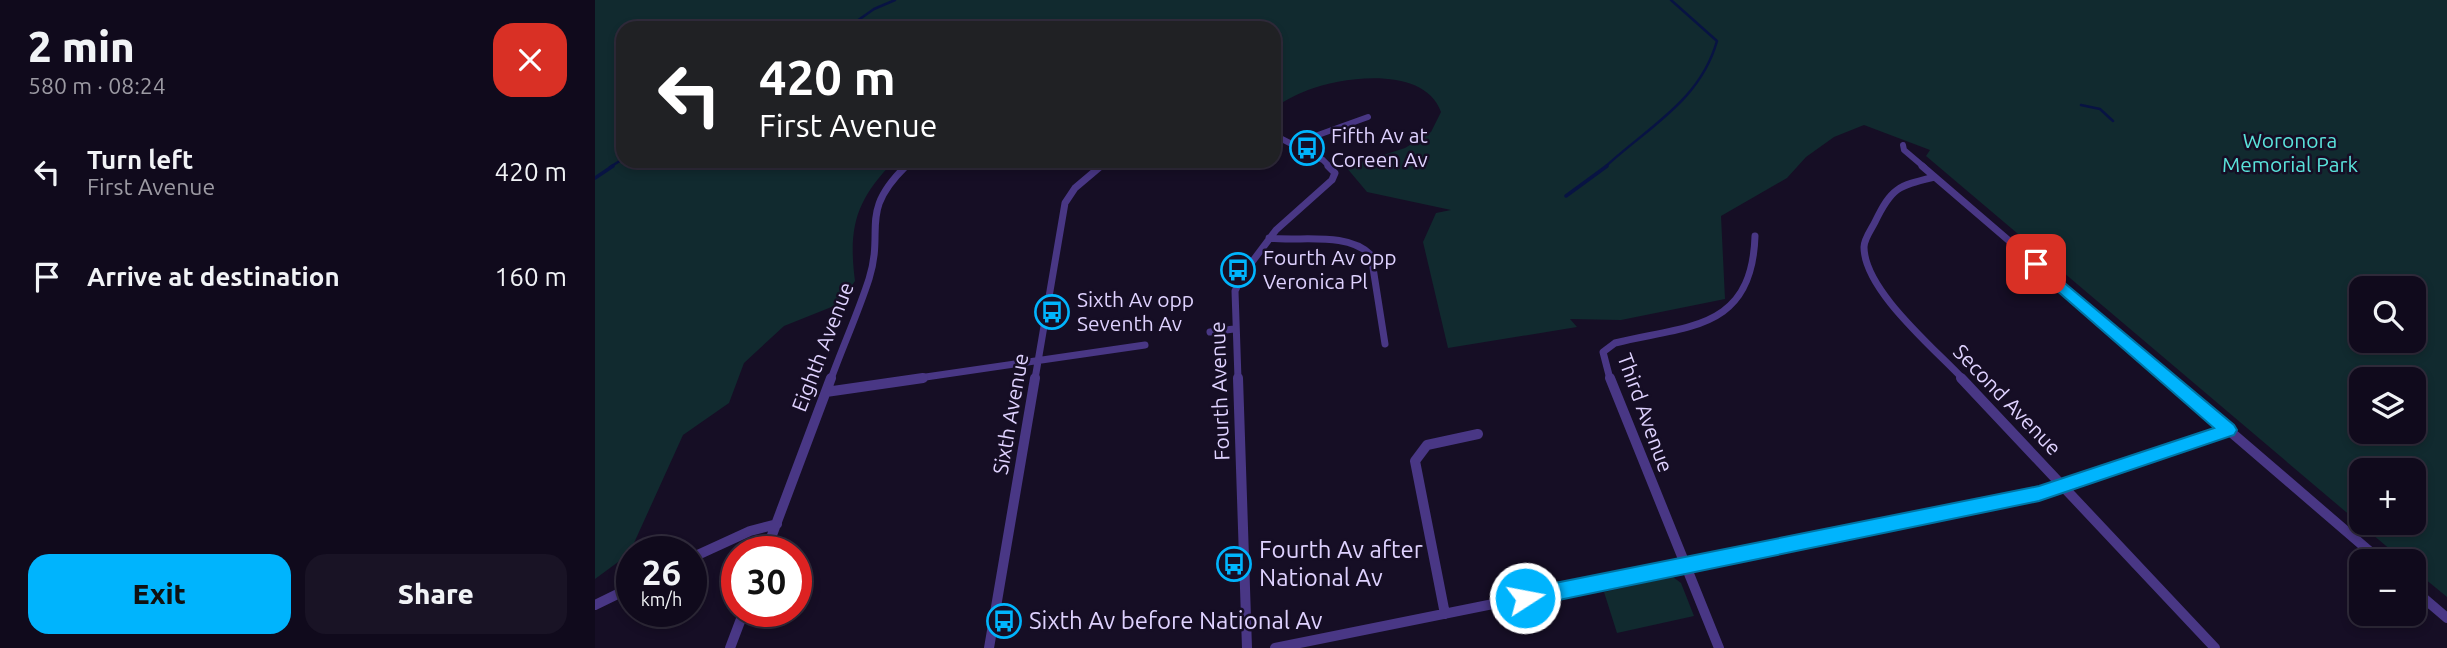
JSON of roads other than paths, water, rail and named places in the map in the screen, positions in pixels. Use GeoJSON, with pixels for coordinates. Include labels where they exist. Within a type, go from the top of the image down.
{"type":"FeatureCollection","features":[{"type":"Feature","properties":{"kind":"street"},"geometry":{"type":"LineString","coordinates":[[1281,138],[1293,144],[1368,117]]}},
{"type":"Feature","properties":{"kind":"street","name":"Fourth Avenue"},"geometry":{"type":"LineString","coordinates":[[1247,648],[1234,329],[1235,291],[1241,277],[1269,238],[1289,215],[1332,180],[1335,173],[1323,160],[1293,144]]}},
{"type":"Feature","properties":{"kind":"street"},"geometry":{"type":"LineString","coordinates":[[1901,148],[2367,549]]}},
{"type":"Feature","properties":{"kind":"street","name":"Eighth Avenue"},"geometry":{"type":"LineString","coordinates":[[772,536],[873,265],[875,212],[904,168]]}},
{"type":"Feature","properties":{"kind":"street","name":"Sixth Avenue"},"geometry":{"type":"LineString","coordinates":[[989,648],[1065,203],[1075,188],[1099,168]]}},
{"type":"Feature","properties":{"kind":"street","name":"Second Avenue"},"geometry":{"type":"LineString","coordinates":[[1935,177],[1899,186],[1888,195],[1864,244],[1866,264],[1875,286],[2215,648]]}},
{"type":"Feature","properties":{"kind":"street","name":"Third Avenue"},"geometry":{"type":"LineString","coordinates":[[1719,648],[1605,366],[1603,352],[1615,343],[1716,318],[1733,309],[1752,255],[1755,236]]}},
{"type":"Feature","properties":{"kind":"street"},"geometry":{"type":"LineString","coordinates":[[1269,238],[1350,242],[1365,247],[1373,264],[1385,344]]}},
{"type":"Feature","properties":{"kind":"street"},"geometry":{"type":"LineString","coordinates":[[1210,332],[1234,329]]}},
{"type":"Feature","properties":{"kind":"street"},"geometry":{"type":"LineString","coordinates":[[826,392],[1145,345]]}},
{"type":"Feature","properties":{"kind":"street"},"geometry":{"type":"LineString","coordinates":[[1275,648],[2063,487],[2228,430]]}},
{"type":"Feature","properties":{"kind":"street"},"geometry":{"type":"LineString","coordinates":[[1445,614],[1415,461],[1427,445],[1478,434]]}},
{"type":"Feature","properties":{"kind":"street"},"geometry":{"type":"LineString","coordinates":[[707,551],[750,531],[777,524]]}},
{"type":"Feature","properties":{"kind":"street"},"geometry":{"type":"LineString","coordinates":[[595,606],[616,595]]}},
{"type":"Feature","properties":{"kind":"street"},"geometry":{"type":"LineString","coordinates":[[2426,600],[2447,618]]}},
{"type":"Feature","properties":{"kind":"street"},"geometry":{"type":"LineString","coordinates":[[730,648],[738,627]]}},
{"type":"Feature","properties":{"kind":"waterway"},"geometry":{"type":"LineString","coordinates":[[857,21],[874,9],[895,0]]}},
{"type":"Feature","properties":{"kind":"waterway"},"geometry":{"type":"LineString","coordinates":[[1605,167],[1671,112],[1698,80],[1709,62],[1717,41],[1671,0]]}},
{"type":"Feature","properties":{"kind":"waterway"},"geometry":{"type":"LineString","coordinates":[[2081,105],[2100,109],[2113,121]]}},
{"type":"Feature","properties":{"kind":"waterway"},"geometry":{"type":"LineString","coordinates":[[610,167],[616,163]]}},
{"type":"Feature","properties":{"kind":"waterway"},"geometry":{"type":"LineString","coordinates":[[595,178],[613,166]]}},
{"type":"Feature","properties":{"kind":"waterway"},"geometry":{"type":"LineString","coordinates":[[1566,196],[1607,166]]}},
{"type":"Feature","properties":{"kind":"place","name":"Fifth Av at Coreen Av"},"geometry":{"type":"Point","coordinates":[1307,148]}},
{"type":"Feature","properties":{"kind":"place","name":"Fourth Av opp Veronica Pl"},"geometry":{"type":"Point","coordinates":[1238,270]}},
{"type":"Feature","properties":{"kind":"place","name":"Sixth Av opp Seventh Av"},"geometry":{"type":"Point","coordinates":[1052,312]}},
{"type":"Feature","properties":{"kind":"place","name":"Fourth Av after National Av"},"geometry":{"type":"Point","coordinates":[1234,564]}},
{"type":"Feature","properties":{"kind":"place","name":"Sixth Av before National Av"},"geometry":{"type":"Point","coordinates":[1004,621]}},
{"type":"Feature","properties":{"kind":"park label","name":"Woronora Memorial Park"},"geometry":{"type":"Point","coordinates":[2290,153]}}]}
